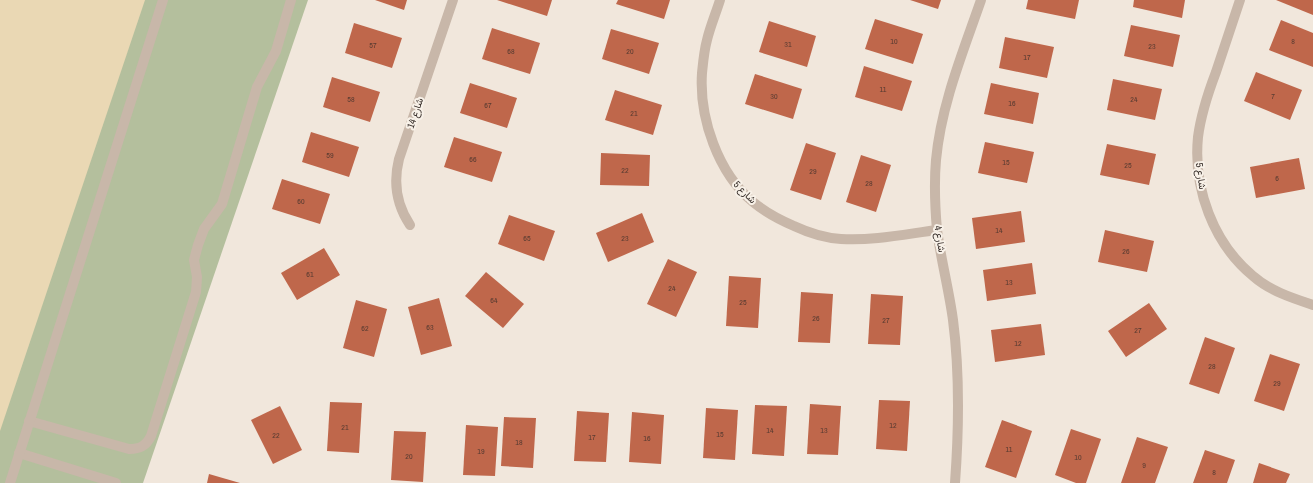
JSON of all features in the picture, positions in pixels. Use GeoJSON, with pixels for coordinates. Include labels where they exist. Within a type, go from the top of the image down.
{"type":"FeatureCollection","features":[{"type":"Feature","properties":{"kind":"street"},"geometry":{"type":"LineString","coordinates":[[10,483],[163,0]]}},
{"type":"Feature","properties":{"kind":"street"},"geometry":{"type":"LineString","coordinates":[[29,421],[129,449],[143,447],[148,442],[196,292],[197,277],[194,260],[198,245],[204,229],[222,204],[257,87],[276,50],[291,0]]}},
{"type":"Feature","properties":{"kind":"street","name":"شارع 14"},"geometry":{"type":"LineString","coordinates":[[410,225],[402,212],[397,197],[395,172],[453,0]]}},
{"type":"Feature","properties":{"kind":"street","name":"شارع 5"},"geometry":{"type":"LineString","coordinates":[[720,0],[706,41],[702,74],[703,101],[708,126],[716,151],[732,178],[752,202],[780,220],[809,233],[840,239],[870,238],[937,230]]}},
{"type":"Feature","properties":{"kind":"street","name":"شارع 4"},"geometry":{"type":"LineString","coordinates":[[955,483],[958,437],[957,360],[947,283],[937,230],[935,195],[936,160],[941,126],[950,92],[980,0]]}},
{"type":"Feature","properties":{"kind":"street","name":"شارع 5"},"geometry":{"type":"LineString","coordinates":[[1240,0],[1203,110],[1198,137],[1198,165],[1202,192],[1221,241],[1236,260],[1253,277],[1274,290],[1296,300],[1313,305]]}},
{"type":"Feature","properties":{"kind":"street"},"geometry":{"type":"LineString","coordinates":[[19,452],[116,483]]}},
{"type":"Feature","properties":{"kind":"green space"},"geometry":{"type":"Polygon","coordinates":[[[133,0],[308,0],[143,483],[0,483],[0,388],[133,0]]]}},
{"type":"Feature","properties":{"kind":"sand"},"geometry":{"type":"Polygon","coordinates":[[[0,0],[145,0],[0,431],[0,0]]]}},
{"type":"Feature","properties":{"kind":"building"},"geometry":{"type":"Polygon","coordinates":[[[375,0],[407,0],[404,10],[375,0]]]}},
{"type":"Feature","properties":{"kind":"building"},"geometry":{"type":"Polygon","coordinates":[[[497,0],[552,0],[547,16],[497,0]]]}},
{"type":"Feature","properties":{"kind":"building"},"geometry":{"type":"Polygon","coordinates":[[[618,0],[670,0],[664,19],[616,4],[618,0]]]}},
{"type":"Feature","properties":{"kind":"building"},"geometry":{"type":"Polygon","coordinates":[[[910,0],[941,0],[938,9],[910,0]]]}},
{"type":"Feature","properties":{"kind":"building"},"geometry":{"type":"Polygon","coordinates":[[[1028,0],[1079,0],[1075,19],[1026,9],[1028,0]]]}},
{"type":"Feature","properties":{"kind":"building"},"geometry":{"type":"Polygon","coordinates":[[[1134,0],[1185,0],[1182,18],[1133,7],[1134,0]]]}},
{"type":"Feature","properties":{"kind":"building"},"geometry":{"type":"Polygon","coordinates":[[[1276,0],[1313,0],[1313,15],[1276,0]]]}},
{"type":"Feature","properties":{"kind":"building"},"geometry":{"type":"Polygon","coordinates":[[[875,19],[923,34],[913,64],[865,49],[875,19]]]}},
{"type":"Feature","properties":{"kind":"building"},"geometry":{"type":"Polygon","coordinates":[[[1281,20],[1313,33],[1313,67],[1269,50],[1281,20]]]}},
{"type":"Feature","properties":{"kind":"building"},"geometry":{"type":"Polygon","coordinates":[[[769,21],[816,36],[807,67],[759,52],[769,21]]]}},
{"type":"Feature","properties":{"kind":"building"},"geometry":{"type":"Polygon","coordinates":[[[354,23],[402,38],[392,68],[345,53],[354,23]]]}},
{"type":"Feature","properties":{"kind":"building"},"geometry":{"type":"Polygon","coordinates":[[[1131,25],[1180,35],[1173,67],[1124,56],[1131,25]]]}},
{"type":"Feature","properties":{"kind":"building"},"geometry":{"type":"Polygon","coordinates":[[[492,28],[540,43],[530,74],[482,59],[492,28]]]}},
{"type":"Feature","properties":{"kind":"building"},"geometry":{"type":"Polygon","coordinates":[[[611,29],[659,43],[649,74],[602,59],[611,29]]]}},
{"type":"Feature","properties":{"kind":"building"},"geometry":{"type":"Polygon","coordinates":[[[1005,37],[1054,47],[1047,78],[999,68],[1005,37]]]}},
{"type":"Feature","properties":{"kind":"building"},"geometry":{"type":"Polygon","coordinates":[[[864,66],[912,81],[902,111],[855,97],[864,66]]]}},
{"type":"Feature","properties":{"kind":"building"},"geometry":{"type":"Polygon","coordinates":[[[1256,72],[1302,90],[1290,120],[1244,101],[1256,72]]]}},
{"type":"Feature","properties":{"kind":"building"},"geometry":{"type":"Polygon","coordinates":[[[755,74],[802,89],[793,119],[745,104],[755,74]]]}},
{"type":"Feature","properties":{"kind":"building"},"geometry":{"type":"Polygon","coordinates":[[[332,77],[380,92],[370,122],[323,107],[332,77]]]}},
{"type":"Feature","properties":{"kind":"building"},"geometry":{"type":"Polygon","coordinates":[[[1113,79],[1162,89],[1155,120],[1107,110],[1113,79]]]}},
{"type":"Feature","properties":{"kind":"building"},"geometry":{"type":"Polygon","coordinates":[[[470,83],[517,98],[507,128],[460,113],[470,83]]]}},
{"type":"Feature","properties":{"kind":"building"},"geometry":{"type":"Polygon","coordinates":[[[991,83],[1039,93],[1033,124],[984,114],[991,83]]]}},
{"type":"Feature","properties":{"kind":"building"},"geometry":{"type":"Polygon","coordinates":[[[615,90],[662,105],[653,135],[605,120],[615,90]]]}},
{"type":"Feature","properties":{"kind":"building"},"geometry":{"type":"Polygon","coordinates":[[[311,132],[359,147],[349,177],[302,162],[311,132]]]}},
{"type":"Feature","properties":{"kind":"building"},"geometry":{"type":"Polygon","coordinates":[[[454,137],[502,152],[492,182],[444,167],[454,137]]]}},
{"type":"Feature","properties":{"kind":"building"},"geometry":{"type":"Polygon","coordinates":[[[985,142],[1034,152],[1027,183],[978,173],[985,142]]]}},
{"type":"Feature","properties":{"kind":"building"},"geometry":{"type":"Polygon","coordinates":[[[806,143],[836,153],[821,200],[790,190],[806,143]]]}},
{"type":"Feature","properties":{"kind":"building"},"geometry":{"type":"Polygon","coordinates":[[[1107,144],[1156,154],[1149,185],[1100,175],[1107,144]]]}},
{"type":"Feature","properties":{"kind":"building"},"geometry":{"type":"Polygon","coordinates":[[[601,153],[650,155],[649,186],[600,185],[601,153]]]}},
{"type":"Feature","properties":{"kind":"building"},"geometry":{"type":"Polygon","coordinates":[[[861,155],[891,165],[876,212],[846,202],[861,155]]]}},
{"type":"Feature","properties":{"kind":"building"},"geometry":{"type":"Polygon","coordinates":[[[1299,158],[1305,189],[1256,198],[1250,167],[1299,158]]]}},
{"type":"Feature","properties":{"kind":"building"},"geometry":{"type":"Polygon","coordinates":[[[282,179],[330,194],[320,224],[272,209],[282,179]]]}},
{"type":"Feature","properties":{"kind":"building"},"geometry":{"type":"Polygon","coordinates":[[[1021,211],[1025,242],[976,249],[972,218],[1021,211]]]}},
{"type":"Feature","properties":{"kind":"building"},"geometry":{"type":"Polygon","coordinates":[[[642,213],[654,242],[608,262],[596,233],[642,213]]]}},
{"type":"Feature","properties":{"kind":"building"},"geometry":{"type":"Polygon","coordinates":[[[509,215],[555,231],[544,261],[498,244],[509,215]]]}},
{"type":"Feature","properties":{"kind":"building"},"geometry":{"type":"Polygon","coordinates":[[[1105,230],[1154,241],[1147,272],[1098,262],[1105,230]]]}},
{"type":"Feature","properties":{"kind":"building"},"geometry":{"type":"Polygon","coordinates":[[[324,248],[340,275],[297,300],[281,273],[324,248]]]}},
{"type":"Feature","properties":{"kind":"building"},"geometry":{"type":"Polygon","coordinates":[[[668,259],[697,272],[676,317],[647,304],[668,259]]]}},
{"type":"Feature","properties":{"kind":"building"},"geometry":{"type":"Polygon","coordinates":[[[1032,263],[1036,294],[987,301],[983,270],[1032,263]]]}},
{"type":"Feature","properties":{"kind":"building"},"geometry":{"type":"Polygon","coordinates":[[[486,272],[524,304],[503,328],[465,296],[486,272]]]}},
{"type":"Feature","properties":{"kind":"building"},"geometry":{"type":"Polygon","coordinates":[[[729,276],[761,278],[758,328],[726,326],[729,276]]]}},
{"type":"Feature","properties":{"kind":"building"},"geometry":{"type":"Polygon","coordinates":[[[801,292],[833,294],[830,343],[798,342],[801,292]]]}},
{"type":"Feature","properties":{"kind":"building"},"geometry":{"type":"Polygon","coordinates":[[[871,294],[903,296],[900,345],[868,344],[871,294]]]}},
{"type":"Feature","properties":{"kind":"building"},"geometry":{"type":"Polygon","coordinates":[[[439,298],[452,346],[421,355],[408,307],[439,298]]]}},
{"type":"Feature","properties":{"kind":"building"},"geometry":{"type":"Polygon","coordinates":[[[356,300],[387,309],[374,357],[343,348],[356,300]]]}},
{"type":"Feature","properties":{"kind":"building"},"geometry":{"type":"Polygon","coordinates":[[[1149,303],[1167,329],[1126,357],[1108,331],[1149,303]]]}},
{"type":"Feature","properties":{"kind":"building"},"geometry":{"type":"Polygon","coordinates":[[[1041,324],[1045,355],[995,362],[991,330],[1041,324]]]}},
{"type":"Feature","properties":{"kind":"building"},"geometry":{"type":"Polygon","coordinates":[[[1205,337],[1235,348],[1219,394],[1189,384],[1205,337]]]}},
{"type":"Feature","properties":{"kind":"building"},"geometry":{"type":"Polygon","coordinates":[[[1270,354],[1300,364],[1284,411],[1254,401],[1270,354]]]}},
{"type":"Feature","properties":{"kind":"building"},"geometry":{"type":"Polygon","coordinates":[[[879,400],[910,401],[907,451],[876,449],[879,400]]]}},
{"type":"Feature","properties":{"kind":"building"},"geometry":{"type":"Polygon","coordinates":[[[330,402],[362,403],[359,453],[327,451],[330,402]]]}},
{"type":"Feature","properties":{"kind":"building"},"geometry":{"type":"Polygon","coordinates":[[[810,404],[841,406],[838,455],[807,454],[810,404]]]}},
{"type":"Feature","properties":{"kind":"building"},"geometry":{"type":"Polygon","coordinates":[[[755,405],[787,406],[784,456],[752,454],[755,405]]]}},
{"type":"Feature","properties":{"kind":"building"},"geometry":{"type":"Polygon","coordinates":[[[280,406],[302,450],[273,464],[251,420],[280,406]]]}},
{"type":"Feature","properties":{"kind":"building"},"geometry":{"type":"Polygon","coordinates":[[[706,408],[738,410],[735,460],[703,458],[706,408]]]}},
{"type":"Feature","properties":{"kind":"building"},"geometry":{"type":"Polygon","coordinates":[[[577,411],[609,413],[606,462],[574,461],[577,411]]]}},
{"type":"Feature","properties":{"kind":"building"},"geometry":{"type":"Polygon","coordinates":[[[632,412],[664,415],[661,464],[629,462],[632,412]]]}},
{"type":"Feature","properties":{"kind":"building"},"geometry":{"type":"Polygon","coordinates":[[[504,417],[536,418],[533,468],[501,466],[504,417]]]}},
{"type":"Feature","properties":{"kind":"building"},"geometry":{"type":"Polygon","coordinates":[[[1002,420],[1032,431],[1016,478],[985,467],[1002,420]]]}},
{"type":"Feature","properties":{"kind":"building"},"geometry":{"type":"Polygon","coordinates":[[[466,425],[498,427],[495,476],[463,475],[466,425]]]}},
{"type":"Feature","properties":{"kind":"building"},"geometry":{"type":"Polygon","coordinates":[[[1071,429],[1101,439],[1086,483],[1076,483],[1055,475],[1071,429]]]}},
{"type":"Feature","properties":{"kind":"building"},"geometry":{"type":"Polygon","coordinates":[[[394,431],[426,432],[423,482],[391,480],[394,431]]]}},
{"type":"Feature","properties":{"kind":"building"},"geometry":{"type":"Polygon","coordinates":[[[1137,437],[1168,447],[1155,483],[1121,483],[1137,437]]]}},
{"type":"Feature","properties":{"kind":"building"},"geometry":{"type":"Polygon","coordinates":[[[1205,450],[1235,460],[1227,483],[1193,483],[1205,450]]]}},
{"type":"Feature","properties":{"kind":"building"},"geometry":{"type":"Polygon","coordinates":[[[1259,463],[1290,474],[1286,483],[1253,483],[1259,463]]]}},
{"type":"Feature","properties":{"kind":"building"},"geometry":{"type":"Polygon","coordinates":[[[209,474],[240,483],[207,483],[209,474]]]}}]}
